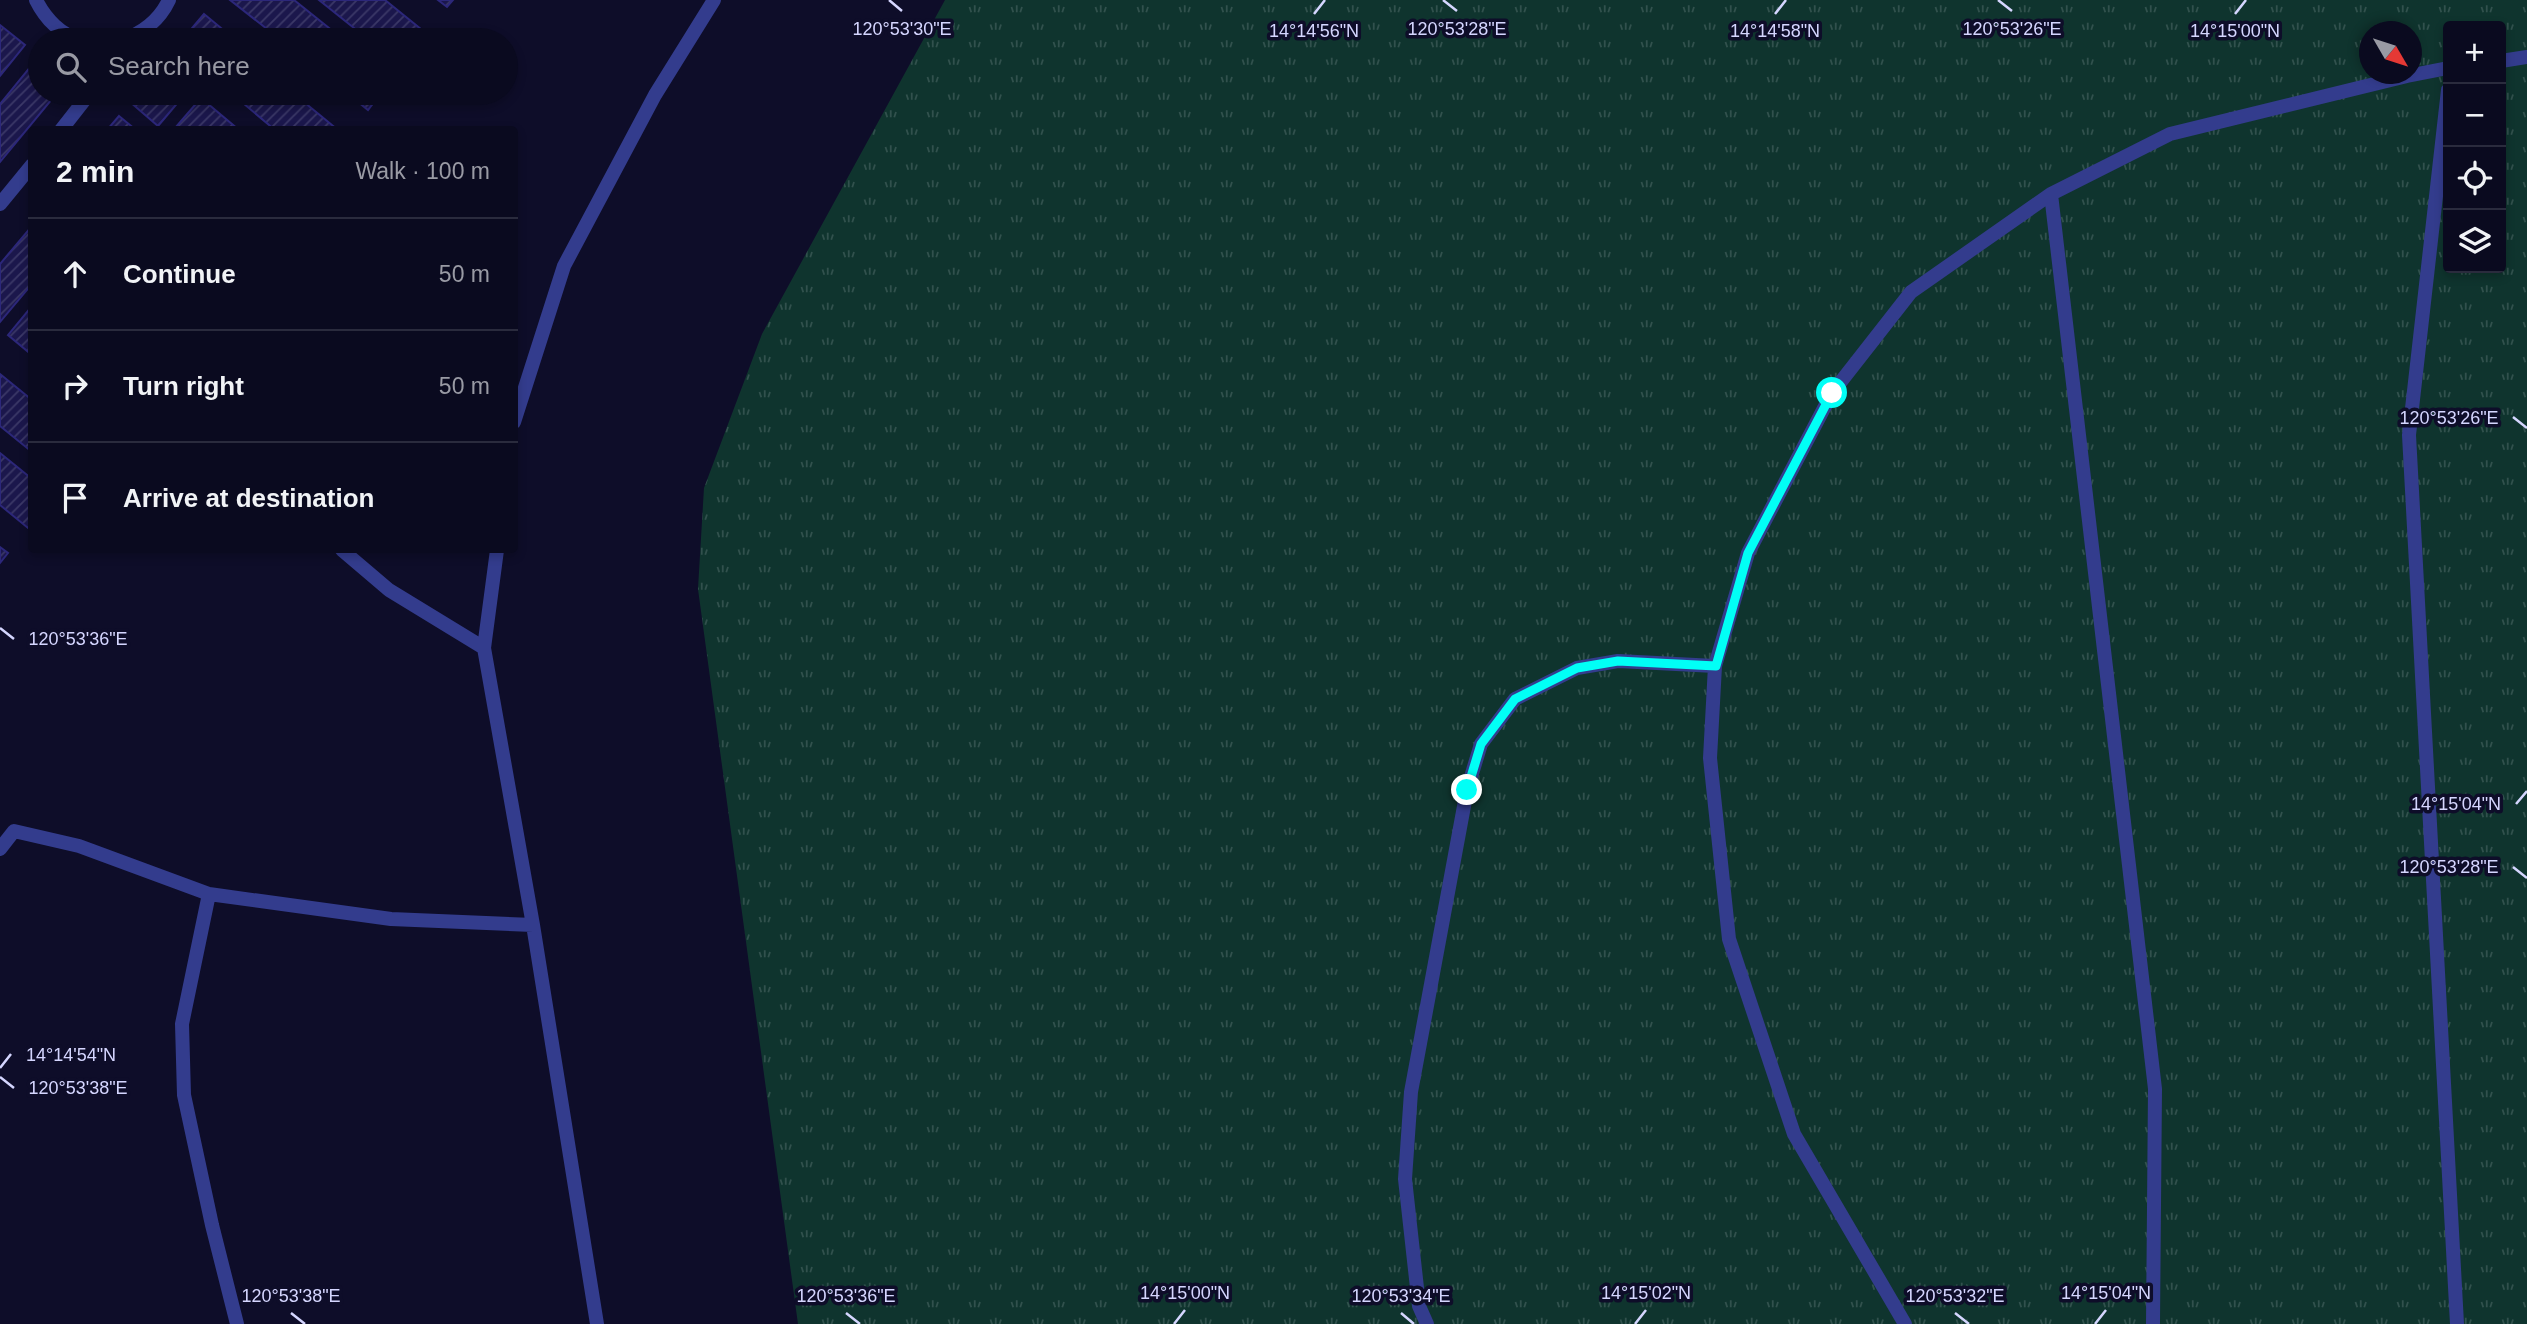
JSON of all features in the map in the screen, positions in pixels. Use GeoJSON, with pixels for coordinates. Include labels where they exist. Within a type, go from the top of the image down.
{"type":"FeatureCollection","features":[{"type":"Feature","properties":{"kind":"street"},"geometry":{"type":"LineString","coordinates":[[36,0],[43,13],[58,28]]}},
{"type":"Feature","properties":{"kind":"street"},"geometry":{"type":"LineString","coordinates":[[147,28],[155,21],[169,0]]}},
{"type":"Feature","properties":{"kind":"street"},"geometry":{"type":"LineString","coordinates":[[518,410],[564,266],[655,95],[714,0]]}},
{"type":"Feature","properties":{"kind":"street"},"geometry":{"type":"LineString","coordinates":[[2506,60],[2527,57]]}},
{"type":"Feature","properties":{"kind":"street"},"geometry":{"type":"LineString","coordinates":[[1905,1324],[1794,1134],[1729,939],[1710,758],[1716,666],[1748,553],[1832,393],[1912,292],[2051,194],[2170,134],[2443,69]]}},
{"type":"Feature","properties":{"kind":"street"},"geometry":{"type":"LineString","coordinates":[[64,126],[81,105]]}},
{"type":"Feature","properties":{"kind":"street"},"geometry":{"type":"LineString","coordinates":[[2443,134],[2409,435],[2458,1324]]}},
{"type":"Feature","properties":{"kind":"street"},"geometry":{"type":"LineString","coordinates":[[0,204],[28,170]]}},
{"type":"Feature","properties":{"kind":"street"},"geometry":{"type":"LineString","coordinates":[[2051,194],[2155,1089],[2153,1324]]}},
{"type":"Feature","properties":{"kind":"street"},"geometry":{"type":"LineString","coordinates":[[346,553],[389,590],[484,648]]}},
{"type":"Feature","properties":{"kind":"street"},"geometry":{"type":"LineString","coordinates":[[497,553],[484,648],[533,925],[597,1324]]}},
{"type":"Feature","properties":{"kind":"street"},"geometry":{"type":"LineString","coordinates":[[1427,1324],[1419,1306],[1405,1179],[1411,1092],[1467,790],[1481,744],[1515,699],[1577,668],[1618,661],[1716,666]]}},
{"type":"Feature","properties":{"kind":"street"},"geometry":{"type":"LineString","coordinates":[[0,849],[14,831],[79,846],[209,894],[391,919],[533,925]]}},
{"type":"Feature","properties":{"kind":"street"},"geometry":{"type":"LineString","coordinates":[[209,894],[183,1024],[184,1095],[237,1324]]}},
{"type":"Feature","properties":{"kind":"green space"},"geometry":{"type":"Polygon","coordinates":[[[945,0],[2527,0],[2527,1324],[798,1324],[698,589],[704,488],[762,334],[945,0]]]}},
{"type":"Feature","properties":{"kind":"building"},"geometry":{"type":"Polygon","coordinates":[[[230,0],[294,0],[329,28],[266,28],[230,0]]]}},
{"type":"Feature","properties":{"kind":"building"},"geometry":{"type":"Polygon","coordinates":[[[319,0],[385,0],[420,28],[354,28],[319,0]]]}},
{"type":"Feature","properties":{"kind":"building"},"geometry":{"type":"Polygon","coordinates":[[[438,0],[453,0],[447,7],[438,0]]]}},
{"type":"Feature","properties":{"kind":"building"},"geometry":{"type":"Polygon","coordinates":[[[204,14],[221,28],[192,28],[204,14]]]}},
{"type":"Feature","properties":{"kind":"building"},"geometry":{"type":"Polygon","coordinates":[[[0,25],[25,45],[0,76],[0,25]]]}},
{"type":"Feature","properties":{"kind":"building"},"geometry":{"type":"Polygon","coordinates":[[[28,70],[28,105],[47,105],[0,162],[0,104],[28,70]]]}},
{"type":"Feature","properties":{"kind":"building"},"geometry":{"type":"Polygon","coordinates":[[[134,105],[176,105],[158,126],[134,105]]]}},
{"type":"Feature","properties":{"kind":"building"},"geometry":{"type":"Polygon","coordinates":[[[195,105],[209,105],[234,126],[177,126],[195,105]]]}},
{"type":"Feature","properties":{"kind":"building"},"geometry":{"type":"Polygon","coordinates":[[[245,105],[308,105],[333,126],[270,126],[245,105]]]}},
{"type":"Feature","properties":{"kind":"building"},"geometry":{"type":"Polygon","coordinates":[[[119,116],[131,126],[110,126],[119,116]]]}},
{"type":"Feature","properties":{"kind":"building"},"geometry":{"type":"Polygon","coordinates":[[[28,231],[28,289],[0,322],[0,264],[28,231]]]}},
{"type":"Feature","properties":{"kind":"building"},"geometry":{"type":"Polygon","coordinates":[[[28,311],[28,352],[8,335],[28,311]]]}},
{"type":"Feature","properties":{"kind":"building"},"geometry":{"type":"Polygon","coordinates":[[[0,374],[28,397],[28,449],[0,426],[0,374]]]}},
{"type":"Feature","properties":{"kind":"building"},"geometry":{"type":"Polygon","coordinates":[[[0,453],[28,476],[28,528],[0,505],[0,453]]]}},
{"type":"Feature","properties":{"kind":"building"},"geometry":{"type":"Polygon","coordinates":[[[0,547],[8,553],[0,563],[0,547]]]}},
{"type":"Feature","properties":{"kind":"route"},"geometry":{"type":"LineString","coordinates":[[1467,790],[1481,744],[1515,699],[1577,668],[1618,661],[1716,666],[1748,553],[1832,393]]}}]}
